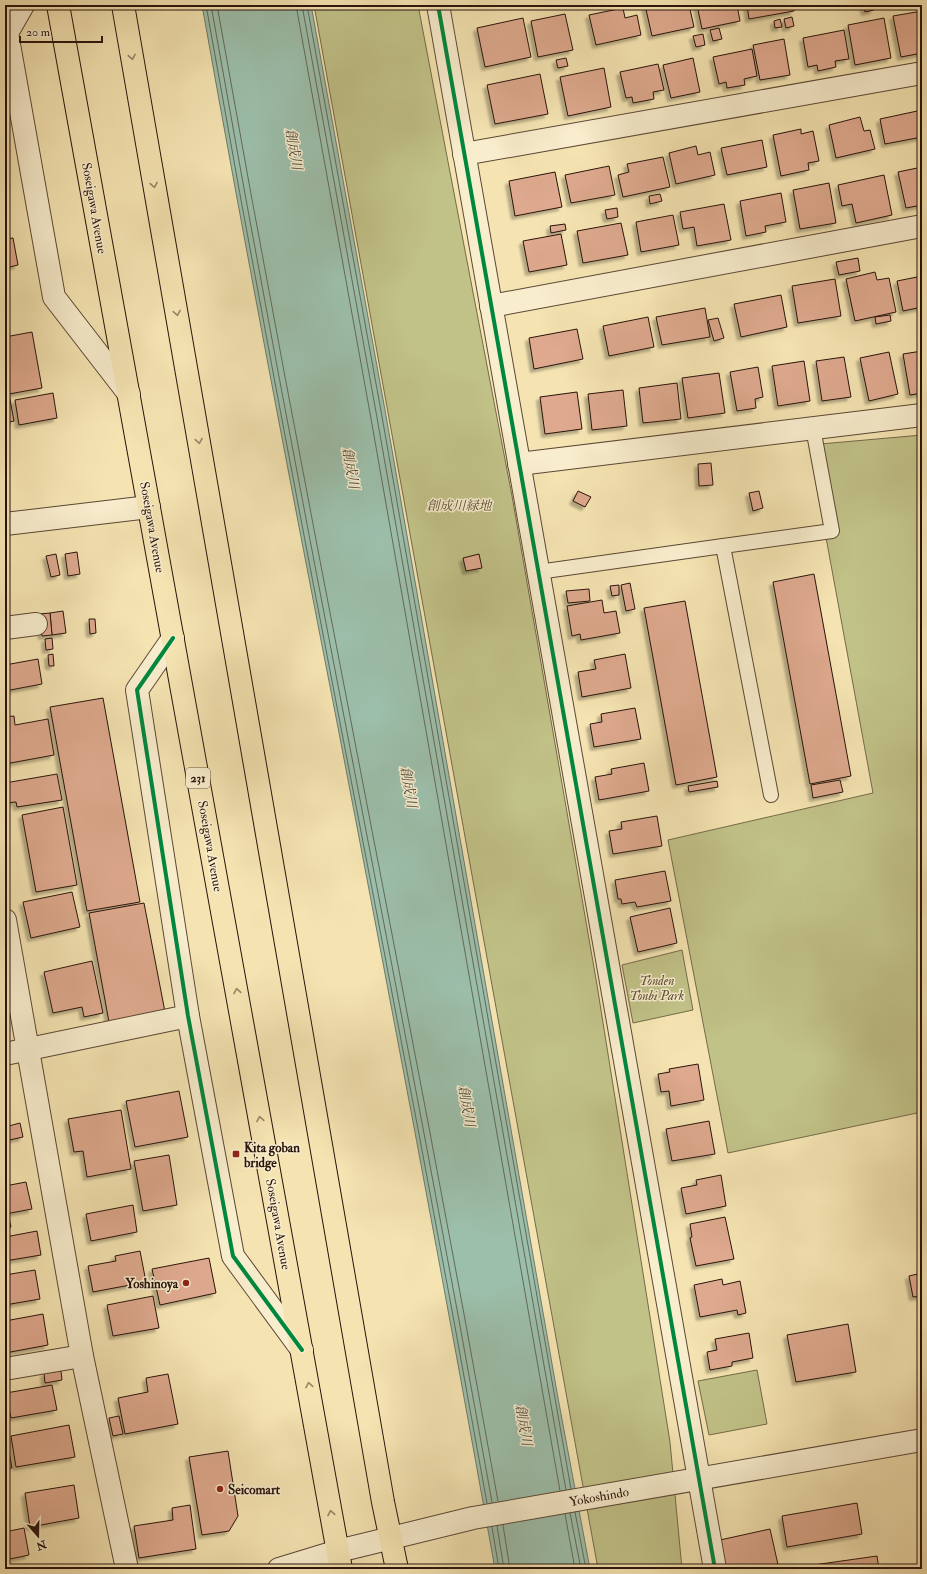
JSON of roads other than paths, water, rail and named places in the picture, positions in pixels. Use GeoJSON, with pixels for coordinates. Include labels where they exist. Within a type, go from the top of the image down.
{"type":"FeatureCollection","features":[{"type":"Feature","properties":{"kind":"highway","name":"Soseigawa Avenue"},"geometry":{"type":"LineString","coordinates":[[58,5],[340,1560]]}},
{"type":"Feature","properties":{"kind":"highway"},"geometry":{"type":"LineString","coordinates":[[123,5],[383,1502],[396,1569]]}},
{"type":"Feature","properties":{"kind":"street"},"geometry":{"type":"LineString","coordinates":[[23,5],[7,33],[54,297],[129,394]]}},
{"type":"Feature","properties":{"kind":"street"},"geometry":{"type":"LineString","coordinates":[[438,5],[715,1569]]}},
{"type":"Feature","properties":{"kind":"street"},"geometry":{"type":"LineString","coordinates":[[464,154],[922,73]]}},
{"type":"Feature","properties":{"kind":"street"},"geometry":{"type":"LineString","coordinates":[[491,306],[922,226]]}},
{"type":"Feature","properties":{"kind":"street"},"geometry":{"type":"LineString","coordinates":[[519,464],[922,415]]}},
{"type":"Feature","properties":{"kind":"street"},"geometry":{"type":"LineString","coordinates":[[5,524],[149,506]]}},
{"type":"Feature","properties":{"kind":"street"},"geometry":{"type":"LineString","coordinates":[[5,628],[36,624]]}},
{"type":"Feature","properties":{"kind":"street"},"geometry":{"type":"LineString","coordinates":[[173,638],[137,690],[188,1016],[233,1256],[302,1350]]}},
{"type":"Feature","properties":{"kind":"street"},"geometry":{"type":"LineString","coordinates":[[5,920],[82,1356],[127,1569]]}},
{"type":"Feature","properties":{"kind":"street"},"geometry":{"type":"LineString","coordinates":[[5,1054],[188,1016]]}},
{"type":"Feature","properties":{"kind":"street"},"geometry":{"type":"LineString","coordinates":[[5,1369],[82,1356]]}},
{"type":"Feature","properties":{"kind":"street","name":"Yokoshindo"},"geometry":{"type":"LineString","coordinates":[[280,1569],[340,1560],[391,1539],[473,1518],[922,1440]]}},
{"type":"Feature","properties":{"kind":"lane"},"geometry":{"type":"LineString","coordinates":[[538,572],[832,531],[813,428]]}},
{"type":"Feature","properties":{"kind":"lane"},"geometry":{"type":"LineString","coordinates":[[724,546],[771,795]]}},
{"type":"Feature","properties":{"kind":"water","name":"創成川"},"geometry":{"type":"Polygon","coordinates":[[[202,5],[311,5],[385,410],[558,1398],[590,1569],[495,1569],[356,819],[267,359],[202,5]]]}},
{"type":"Feature","properties":{"kind":"place","name":"Kita goban bridge"},"geometry":{"type":"Point","coordinates":[236,1154]}},
{"type":"Feature","properties":{"kind":"place","name":"Yoshinoya"},"geometry":{"type":"Point","coordinates":[186,1283]}},
{"type":"Feature","properties":{"kind":"place","name":"Seicomart"},"geometry":{"type":"Point","coordinates":[220,1489]}},
{"type":"Feature","properties":{"kind":"park label","name":"創成川緑地"},"geometry":{"type":"Point","coordinates":[459,505]}},
{"type":"Feature","properties":{"kind":"park label","name":"Tonden Tonbi Park"},"geometry":{"type":"Point","coordinates":[657,988]}}]}
